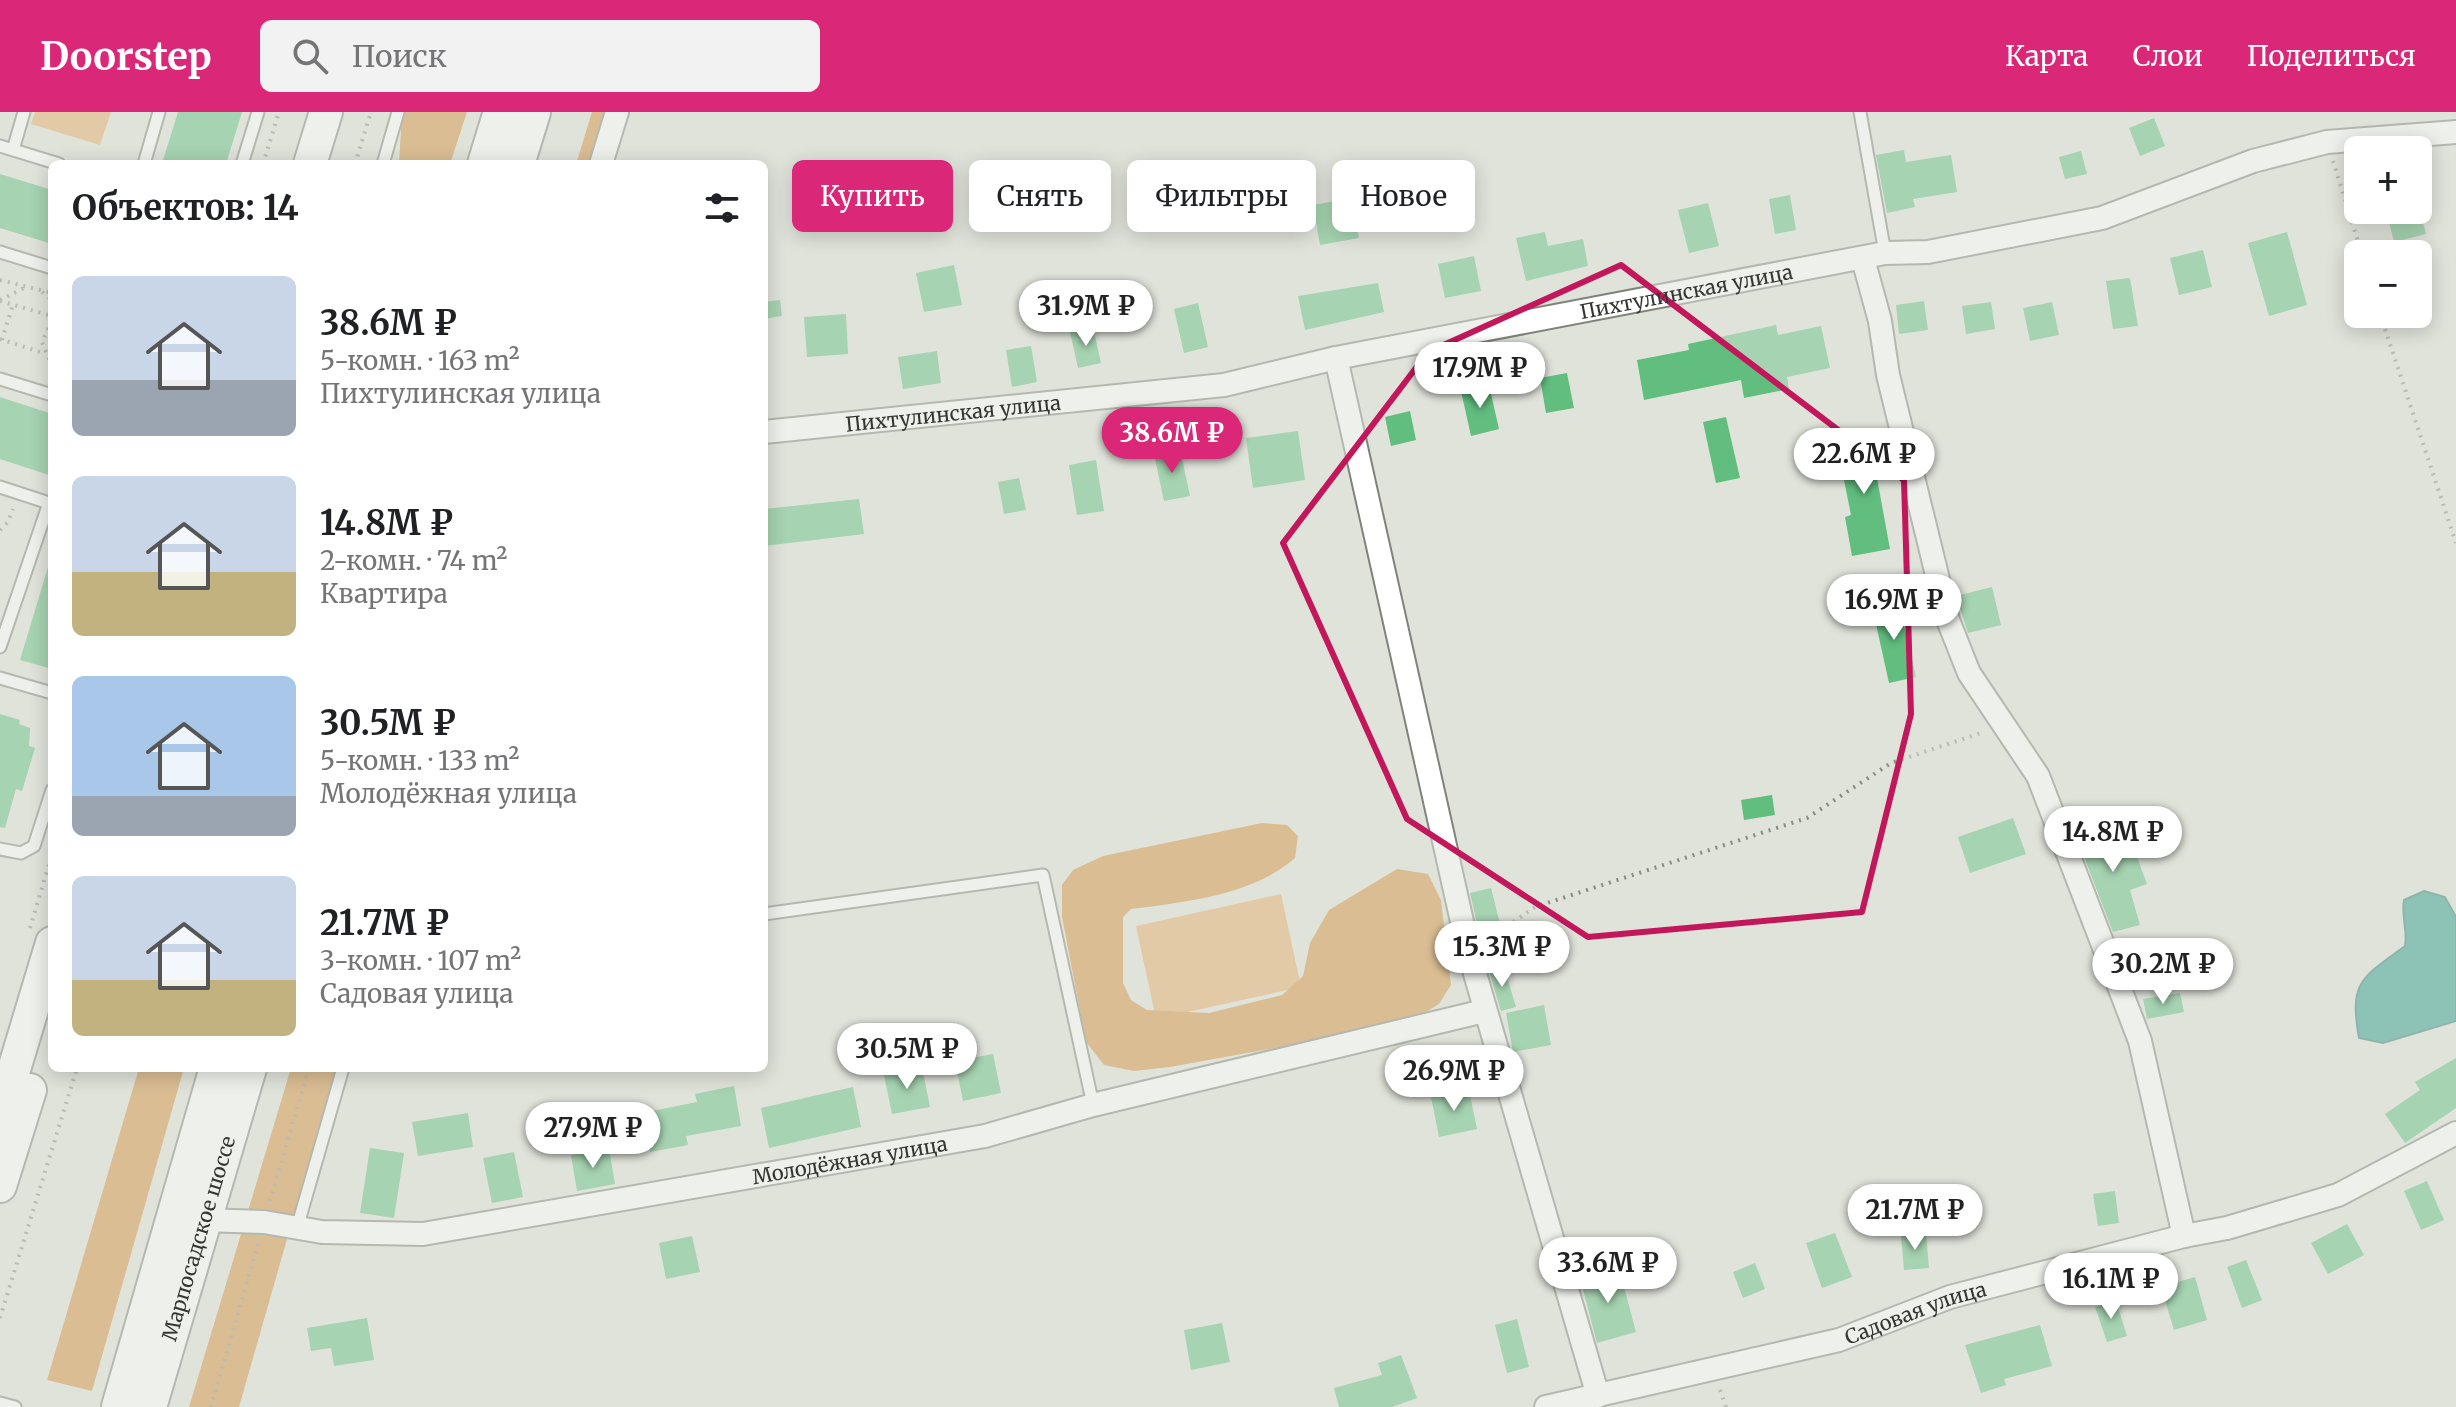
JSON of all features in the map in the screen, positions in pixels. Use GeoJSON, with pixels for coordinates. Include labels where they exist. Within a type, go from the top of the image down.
{"type":"FeatureCollection","features":[{"type":"Feature","properties":{"kind":"main road"},"geometry":{"type":"LineString","coordinates":[[487,160],[502,112]]}},
{"type":"Feature","properties":{"kind":"main road"},"geometry":{"type":"LineString","coordinates":[[517,160],[532,112]]}},
{"type":"Feature","properties":{"kind":"main road","name":"Марпосадское шоссе"},"geometry":{"type":"LineString","coordinates":[[120,1407],[217,1072]]}},
{"type":"Feature","properties":{"kind":"main road","name":"Марпосадское шоссе"},"geometry":{"type":"LineString","coordinates":[[148,1407],[247,1072]]}},
{"type":"Feature","properties":{"kind":"street"},"geometry":{"type":"LineString","coordinates":[[290,160],[305,112]]}},
{"type":"Feature","properties":{"kind":"street"},"geometry":{"type":"LineString","coordinates":[[311,160],[326,112]]}},
{"type":"Feature","properties":{"kind":"street"},"geometry":{"type":"LineString","coordinates":[[602,160],[617,112]]}},
{"type":"Feature","properties":{"kind":"street","name":"Пихтулинская улица"},"geometry":{"type":"LineString","coordinates":[[768,432],[1224,385],[1336,358],[1874,256],[1928,252],[2102,218],[2253,161],[2327,142],[2456,132]]}},
{"type":"Feature","properties":{"kind":"street"},"geometry":{"type":"LineString","coordinates":[[1874,256],[1888,375],[1948,620],[1969,673],[2038,776],[2140,1041],[2184,1236]]}},
{"type":"Feature","properties":{"kind":"street"},"geometry":{"type":"LineString","coordinates":[[1336,358],[1469,953],[1598,1396]]}},
{"type":"Feature","properties":{"kind":"street"},"geometry":{"type":"LineString","coordinates":[[0,1116],[5,1083],[48,955]]}},
{"type":"Feature","properties":{"kind":"street","name":"Молодёжная улица"},"geometry":{"type":"LineString","coordinates":[[203,1220],[322,1232],[423,1234],[985,1136],[1093,1105],[1484,1011]]}},
{"type":"Feature","properties":{"kind":"street"},"geometry":{"type":"LineString","coordinates":[[0,1186],[48,1030]]}},
{"type":"Feature","properties":{"kind":"street","name":"Садовая улица"},"geometry":{"type":"LineString","coordinates":[[1546,1407],[1839,1340],[1950,1297],[2184,1236],[2227,1228],[2338,1195],[2456,1133]]}},
{"type":"Feature","properties":{"kind":"lane"},"geometry":{"type":"LineString","coordinates":[[13,150],[24,112]]}},
{"type":"Feature","properties":{"kind":"lane"},"geometry":{"type":"LineString","coordinates":[[145,160],[159,112]]}},
{"type":"Feature","properties":{"kind":"lane"},"geometry":{"type":"LineString","coordinates":[[243,160],[258,112]]}},
{"type":"Feature","properties":{"kind":"lane"},"geometry":{"type":"LineString","coordinates":[[384,160],[398,112]]}},
{"type":"Feature","properties":{"kind":"lane"},"geometry":{"type":"LineString","coordinates":[[1860,112],[1874,256]]}},
{"type":"Feature","properties":{"kind":"lane"},"geometry":{"type":"LineString","coordinates":[[0,146],[48,161]]}},
{"type":"Feature","properties":{"kind":"lane"},"geometry":{"type":"LineString","coordinates":[[0,252],[48,267]]}},
{"type":"Feature","properties":{"kind":"lane"},"geometry":{"type":"LineString","coordinates":[[0,379],[48,394]]}},
{"type":"Feature","properties":{"kind":"lane"},"geometry":{"type":"LineString","coordinates":[[0,487],[48,503]]}},
{"type":"Feature","properties":{"kind":"lane"},"geometry":{"type":"LineString","coordinates":[[0,647],[48,510]]}},
{"type":"Feature","properties":{"kind":"lane"},"geometry":{"type":"LineString","coordinates":[[0,678],[48,692]]}},
{"type":"Feature","properties":{"kind":"lane"},"geometry":{"type":"LineString","coordinates":[[0,849],[21,853],[34,846],[48,802]]}},
{"type":"Feature","properties":{"kind":"lane"},"geometry":{"type":"LineString","coordinates":[[768,913],[1043,875],[1093,1105]]}},
{"type":"Feature","properties":{"kind":"lane"},"geometry":{"type":"LineString","coordinates":[[297,1228],[342,1072]]}},
{"type":"Feature","properties":{"kind":"lane"},"geometry":{"type":"LineString","coordinates":[[0,1403],[15,1407]]}},
{"type":"Feature","properties":{"kind":"path"},"geometry":{"type":"LineString","coordinates":[[264,160],[279,112]]}},
{"type":"Feature","properties":{"kind":"path"},"geometry":{"type":"LineString","coordinates":[[356,160],[371,112]]}},
{"type":"Feature","properties":{"kind":"path"},"geometry":{"type":"LineString","coordinates":[[2327,142],[2358,240]]}},
{"type":"Feature","properties":{"kind":"path"},"geometry":{"type":"LineString","coordinates":[[0,280],[48,292]]}},
{"type":"Feature","properties":{"kind":"path"},"geometry":{"type":"LineString","coordinates":[[0,300],[27,287]]}},
{"type":"Feature","properties":{"kind":"path"},"geometry":{"type":"LineString","coordinates":[[41,290],[48,296]]}},
{"type":"Feature","properties":{"kind":"path"},"geometry":{"type":"LineString","coordinates":[[0,300],[48,317]]}},
{"type":"Feature","properties":{"kind":"path"},"geometry":{"type":"LineString","coordinates":[[13,304],[1,339],[43,353],[48,360]]}},
{"type":"Feature","properties":{"kind":"path"},"geometry":{"type":"LineString","coordinates":[[43,353],[44,333],[48,326]]}},
{"type":"Feature","properties":{"kind":"path"},"geometry":{"type":"LineString","coordinates":[[2385,328],[2456,543]]}},
{"type":"Feature","properties":{"kind":"path"},"geometry":{"type":"LineString","coordinates":[[0,530],[10,520],[18,493]]}},
{"type":"Feature","properties":{"kind":"path"},"geometry":{"type":"LineString","coordinates":[[1469,953],[1535,907],[1807,818],[1891,763],[2003,726]]}},
{"type":"Feature","properties":{"kind":"path"},"geometry":{"type":"LineString","coordinates":[[0,1318],[76,1072]]}},
{"type":"Feature","properties":{"kind":"highlighted area"},"geometry":{"type":"Polygon","coordinates":[[[1621,265],[1904,480],[1911,714],[1862,912],[1588,937],[1407,819],[1283,543],[1428,352],[1621,265]]]}},
{"type":"Feature","properties":{"kind":"shaded area"},"geometry":{"type":"Polygon","coordinates":[[[35,112],[111,112],[100,145],[31,124],[35,112]]]}},
{"type":"Feature","properties":{"kind":"shaded area"},"geometry":{"type":"Polygon","coordinates":[[[402,112],[467,112],[451,160],[399,160],[402,112]]]}},
{"type":"Feature","properties":{"kind":"shaded area"},"geometry":{"type":"Polygon","coordinates":[[[592,112],[617,112],[602,160],[577,160],[592,112]]]}},
{"type":"Feature","properties":{"kind":"shaded area"},"geometry":{"type":"Polygon","coordinates":[[[1262,823],[1287,825],[1298,836],[1295,858],[1278,871],[1239,889],[1196,900],[1131,909],[1123,917],[1123,983],[1131,1000],[1147,1010],[1209,1013],[1282,995],[1303,976],[1310,943],[1329,910],[1397,869],[1428,874],[1441,900],[1451,985],[1439,1004],[1407,1024],[1170,1067],[1134,1071],[1104,1065],[1086,1042],[1062,917],[1062,885],[1073,870],[1103,856],[1262,823]]]}},
{"type":"Feature","properties":{"kind":"shaded area"},"geometry":{"type":"Polygon","coordinates":[[[1281,894],[1301,987],[1156,1019],[1136,926],[1281,894]]]}},
{"type":"Feature","properties":{"kind":"shaded area"},"geometry":{"type":"Polygon","coordinates":[[[138,1072],[183,1072],[92,1391],[47,1380],[138,1072]]]}},
{"type":"Feature","properties":{"kind":"shaded area"},"geometry":{"type":"Polygon","coordinates":[[[290,1072],[335,1072],[239,1407],[189,1407],[290,1072]]]}},
{"type":"Feature","properties":{"kind":"water"},"geometry":{"type":"Polygon","coordinates":[[[2424,891],[2445,897],[2456,917],[2456,1021],[2383,1043],[2359,1038],[2356,1004],[2362,983],[2368,974],[2405,946],[2404,900],[2424,891]]]}},
{"type":"Feature","properties":{"kind":"building"},"geometry":{"type":"Polygon","coordinates":[[[178,112],[242,112],[227,160],[163,160],[178,112]]]}},
{"type":"Feature","properties":{"kind":"building"},"geometry":{"type":"Polygon","coordinates":[[[2154,118],[2165,146],[2140,156],[2129,128],[2154,118]]]}},
{"type":"Feature","properties":{"kind":"building"},"geometry":{"type":"Polygon","coordinates":[[[1904,150],[1906,162],[1951,155],[1957,192],[1913,199],[1915,207],[1887,213],[1876,155],[1904,150]]]}},
{"type":"Feature","properties":{"kind":"building"},"geometry":{"type":"Polygon","coordinates":[[[2081,151],[2087,174],[2065,179],[2059,157],[2081,151]]]}},
{"type":"Feature","properties":{"kind":"building"},"geometry":{"type":"Polygon","coordinates":[[[0,174],[48,189],[48,243],[0,228],[0,174]]]}},
{"type":"Feature","properties":{"kind":"building"},"geometry":{"type":"Polygon","coordinates":[[[1790,195],[1796,230],[1775,234],[1769,199],[1790,195]]]}},
{"type":"Feature","properties":{"kind":"building"},"geometry":{"type":"Polygon","coordinates":[[[1332,202],[1332,232],[1358,232],[1359,238],[1320,245],[1316,204],[1332,202]]]}},
{"type":"Feature","properties":{"kind":"building"},"geometry":{"type":"Polygon","coordinates":[[[1708,203],[1719,246],[1689,253],[1678,210],[1708,203]]]}},
{"type":"Feature","properties":{"kind":"building"},"geometry":{"type":"Polygon","coordinates":[[[2390,224],[2424,224],[2426,234],[2394,240],[2390,224]]]}},
{"type":"Feature","properties":{"kind":"building"},"geometry":{"type":"Polygon","coordinates":[[[1545,232],[1548,246],[1583,239],[1588,266],[1526,281],[1516,238],[1545,232]]]}},
{"type":"Feature","properties":{"kind":"building"},"geometry":{"type":"Polygon","coordinates":[[[2287,232],[2307,305],[2269,316],[2248,243],[2287,232]]]}},
{"type":"Feature","properties":{"kind":"building"},"geometry":{"type":"Polygon","coordinates":[[[2203,250],[2212,287],[2179,295],[2170,258],[2203,250]]]}},
{"type":"Feature","properties":{"kind":"building"},"geometry":{"type":"Polygon","coordinates":[[[1474,256],[1481,291],[1445,298],[1438,264],[1474,256]]]}},
{"type":"Feature","properties":{"kind":"building"},"geometry":{"type":"Polygon","coordinates":[[[954,265],[962,305],[924,312],[916,273],[954,265]]]}},
{"type":"Feature","properties":{"kind":"building"},"geometry":{"type":"Polygon","coordinates":[[[2130,278],[2138,326],[2113,329],[2106,281],[2130,278]]]}},
{"type":"Feature","properties":{"kind":"building"},"geometry":{"type":"Polygon","coordinates":[[[1378,283],[1384,312],[1305,330],[1298,296],[1378,283]]]}},
{"type":"Feature","properties":{"kind":"building"},"geometry":{"type":"Polygon","coordinates":[[[780,300],[782,316],[768,318],[768,302],[780,300]]]}},
{"type":"Feature","properties":{"kind":"building"},"geometry":{"type":"Polygon","coordinates":[[[1924,301],[1928,330],[1899,334],[1896,305],[1924,301]]]}},
{"type":"Feature","properties":{"kind":"building"},"geometry":{"type":"Polygon","coordinates":[[[1991,302],[1995,329],[1966,334],[1962,306],[1991,302]]]}},
{"type":"Feature","properties":{"kind":"building"},"geometry":{"type":"Polygon","coordinates":[[[2052,302],[2059,335],[2030,341],[2023,308],[2052,302]]]}},
{"type":"Feature","properties":{"kind":"building"},"geometry":{"type":"Polygon","coordinates":[[[1198,303],[1208,347],[1184,353],[1174,309],[1198,303]]]}},
{"type":"Feature","properties":{"kind":"building"},"geometry":{"type":"Polygon","coordinates":[[[846,314],[848,354],[807,357],[804,317],[846,314]]]}},
{"type":"Feature","properties":{"kind":"building"},"geometry":{"type":"Polygon","coordinates":[[[1776,325],[1778,335],[1821,326],[1830,368],[1787,377],[1789,389],[1744,398],[1741,380],[1644,400],[1637,360],[1689,350],[1688,344],[1776,325]]]}},
{"type":"Feature","properties":{"kind":"building"},"geometry":{"type":"Polygon","coordinates":[[[1093,327],[1101,363],[1078,368],[1070,332],[1093,327]]]}},
{"type":"Feature","properties":{"kind":"building"},"geometry":{"type":"Polygon","coordinates":[[[1031,346],[1037,382],[1012,387],[1006,350],[1031,346]]]}},
{"type":"Feature","properties":{"kind":"building"},"geometry":{"type":"Polygon","coordinates":[[[937,351],[941,383],[903,389],[898,357],[937,351]]]}},
{"type":"Feature","properties":{"kind":"building"},"geometry":{"type":"Polygon","coordinates":[[[1567,373],[1574,408],[1546,413],[1540,378],[1567,373]]]}},
{"type":"Feature","properties":{"kind":"building"},"geometry":{"type":"Polygon","coordinates":[[[1489,385],[1499,429],[1471,436],[1461,391],[1489,385]]]}},
{"type":"Feature","properties":{"kind":"building"},"geometry":{"type":"Polygon","coordinates":[[[0,397],[48,413],[48,475],[0,459],[0,397]]]}},
{"type":"Feature","properties":{"kind":"building"},"geometry":{"type":"Polygon","coordinates":[[[1410,411],[1416,440],[1391,446],[1385,417],[1410,411]]]}},
{"type":"Feature","properties":{"kind":"building"},"geometry":{"type":"Polygon","coordinates":[[[1726,417],[1740,478],[1716,483],[1703,422],[1726,417]]]}},
{"type":"Feature","properties":{"kind":"building"},"geometry":{"type":"Polygon","coordinates":[[[1298,431],[1305,480],[1253,488],[1246,438],[1298,431]]]}},
{"type":"Feature","properties":{"kind":"building"},"geometry":{"type":"Polygon","coordinates":[[[1876,437],[1883,477],[1877,478],[1890,549],[1852,556],[1845,517],[1851,515],[1837,445],[1876,437]]]}},
{"type":"Feature","properties":{"kind":"building"},"geometry":{"type":"Polygon","coordinates":[[[1180,449],[1190,496],[1164,501],[1154,454],[1180,449]]]}},
{"type":"Feature","properties":{"kind":"building"},"geometry":{"type":"Polygon","coordinates":[[[1096,460],[1104,511],[1077,515],[1069,465],[1096,460]]]}},
{"type":"Feature","properties":{"kind":"building"},"geometry":{"type":"Polygon","coordinates":[[[1019,478],[1026,510],[1004,514],[998,482],[1019,478]]]}},
{"type":"Feature","properties":{"kind":"building"},"geometry":{"type":"Polygon","coordinates":[[[859,499],[864,534],[768,546],[768,509],[859,499]]]}},
{"type":"Feature","properties":{"kind":"building"},"geometry":{"type":"Polygon","coordinates":[[[48,567],[48,668],[20,660],[48,567]]]}},
{"type":"Feature","properties":{"kind":"building"},"geometry":{"type":"Polygon","coordinates":[[[1992,587],[2001,625],[1968,633],[1956,596],[1992,587]]]}},
{"type":"Feature","properties":{"kind":"building"},"geometry":{"type":"Polygon","coordinates":[[[1898,600],[1916,677],[1889,683],[1872,606],[1898,600]]]}},
{"type":"Feature","properties":{"kind":"building"},"geometry":{"type":"Polygon","coordinates":[[[0,714],[20,720],[19,724],[30,728],[29,746],[35,748],[22,791],[16,789],[5,828],[0,827],[0,714]]]}},
{"type":"Feature","properties":{"kind":"building"},"geometry":{"type":"Polygon","coordinates":[[[1772,795],[1775,815],[1744,820],[1741,800],[1772,795]]]}},
{"type":"Feature","properties":{"kind":"building"},"geometry":{"type":"Polygon","coordinates":[[[2013,818],[2026,854],[1970,873],[1958,837],[2013,818]]]}},
{"type":"Feature","properties":{"kind":"building"},"geometry":{"type":"Polygon","coordinates":[[[2106,819],[2115,852],[2133,846],[2147,884],[2130,890],[2140,925],[2113,932],[2086,862],[2079,826],[2106,819]]]}},
{"type":"Feature","properties":{"kind":"building"},"geometry":{"type":"Polygon","coordinates":[[[1491,888],[1502,932],[1480,937],[1470,893],[1491,888]]]}},
{"type":"Feature","properties":{"kind":"building"},"geometry":{"type":"Polygon","coordinates":[[[1504,967],[1516,1007],[1501,1011],[1489,971],[1504,967]]]}},
{"type":"Feature","properties":{"kind":"building"},"geometry":{"type":"Polygon","coordinates":[[[2180,993],[2184,1012],[2147,1019],[2143,999],[2180,993]]]}},
{"type":"Feature","properties":{"kind":"building"},"geometry":{"type":"Polygon","coordinates":[[[1544,1005],[1551,1045],[1513,1052],[1506,1013],[1544,1005]]]}},
{"type":"Feature","properties":{"kind":"building"},"geometry":{"type":"Polygon","coordinates":[[[993,1054],[1001,1093],[963,1101],[955,1061],[993,1054]]]}},
{"type":"Feature","properties":{"kind":"building"},"geometry":{"type":"Polygon","coordinates":[[[2456,1058],[2456,1108],[2405,1143],[2385,1114],[2420,1090],[2415,1082],[2456,1058]]]}},
{"type":"Feature","properties":{"kind":"building"},"geometry":{"type":"Polygon","coordinates":[[[922,1067],[930,1107],[892,1114],[884,1075],[922,1067]]]}},
{"type":"Feature","properties":{"kind":"building"},"geometry":{"type":"Polygon","coordinates":[[[734,1086],[741,1126],[686,1136],[688,1145],[650,1152],[642,1113],[697,1102],[695,1094],[734,1086]]]}},
{"type":"Feature","properties":{"kind":"building"},"geometry":{"type":"Polygon","coordinates":[[[853,1087],[861,1127],[769,1148],[761,1108],[853,1087]]]}},
{"type":"Feature","properties":{"kind":"building"},"geometry":{"type":"Polygon","coordinates":[[[1469,1090],[1477,1129],[1439,1137],[1431,1097],[1469,1090]]]}},
{"type":"Feature","properties":{"kind":"building"},"geometry":{"type":"Polygon","coordinates":[[[468,1113],[473,1147],[418,1156],[412,1122],[468,1113]]]}},
{"type":"Feature","properties":{"kind":"building"},"geometry":{"type":"Polygon","coordinates":[[[370,1148],[404,1153],[394,1218],[360,1213],[370,1148]]]}},
{"type":"Feature","properties":{"kind":"building"},"geometry":{"type":"Polygon","coordinates":[[[609,1148],[615,1184],[577,1191],[571,1155],[609,1148]]]}},
{"type":"Feature","properties":{"kind":"building"},"geometry":{"type":"Polygon","coordinates":[[[514,1152],[523,1197],[492,1203],[483,1158],[514,1152]]]}},
{"type":"Feature","properties":{"kind":"building"},"geometry":{"type":"Polygon","coordinates":[[[2427,1181],[2444,1220],[2421,1230],[2404,1191],[2427,1181]]]}},
{"type":"Feature","properties":{"kind":"building"},"geometry":{"type":"Polygon","coordinates":[[[2115,1191],[2119,1223],[2098,1226],[2093,1194],[2115,1191]]]}},
{"type":"Feature","properties":{"kind":"building"},"geometry":{"type":"Polygon","coordinates":[[[2347,1224],[2364,1255],[2328,1274],[2311,1243],[2347,1224]]]}},
{"type":"Feature","properties":{"kind":"building"},"geometry":{"type":"Polygon","coordinates":[[[1835,1233],[1852,1277],[1822,1288],[1806,1243],[1835,1233]]]}},
{"type":"Feature","properties":{"kind":"building"},"geometry":{"type":"Polygon","coordinates":[[[1926,1233],[1929,1268],[1904,1270],[1901,1235],[1926,1233]]]}},
{"type":"Feature","properties":{"kind":"building"},"geometry":{"type":"Polygon","coordinates":[[[692,1236],[700,1272],[666,1279],[659,1243],[692,1236]]]}},
{"type":"Feature","properties":{"kind":"building"},"geometry":{"type":"Polygon","coordinates":[[[2246,1260],[2262,1300],[2242,1308],[2227,1267],[2246,1260]]]}},
{"type":"Feature","properties":{"kind":"building"},"geometry":{"type":"Polygon","coordinates":[[[1755,1263],[1765,1289],[1743,1298],[1733,1272],[1755,1263]]]}},
{"type":"Feature","properties":{"kind":"building"},"geometry":{"type":"Polygon","coordinates":[[[1619,1268],[1636,1332],[1597,1343],[1580,1278],[1619,1268]]]}},
{"type":"Feature","properties":{"kind":"building"},"geometry":{"type":"Polygon","coordinates":[[[2195,1277],[2207,1320],[2174,1330],[2161,1287],[2195,1277]]]}},
{"type":"Feature","properties":{"kind":"building"},"geometry":{"type":"Polygon","coordinates":[[[2116,1301],[2127,1336],[2107,1342],[2095,1307],[2116,1301]]]}},
{"type":"Feature","properties":{"kind":"building"},"geometry":{"type":"Polygon","coordinates":[[[367,1318],[374,1360],[334,1366],[331,1348],[311,1351],[307,1328],[367,1318]]]}},
{"type":"Feature","properties":{"kind":"building"},"geometry":{"type":"Polygon","coordinates":[[[1517,1319],[1529,1367],[1507,1373],[1495,1325],[1517,1319]]]}},
{"type":"Feature","properties":{"kind":"building"},"geometry":{"type":"Polygon","coordinates":[[[1222,1323],[1230,1362],[1191,1370],[1184,1330],[1222,1323]]]}},
{"type":"Feature","properties":{"kind":"building"},"geometry":{"type":"Polygon","coordinates":[[[2040,1325],[2052,1366],[2004,1379],[2006,1385],[1981,1393],[1965,1345],[2040,1325]]]}},
{"type":"Feature","properties":{"kind":"building"},"geometry":{"type":"Polygon","coordinates":[[[1401,1355],[1417,1398],[1392,1407],[1339,1407],[1334,1388],[1382,1375],[1378,1363],[1401,1355]]]}}]}
